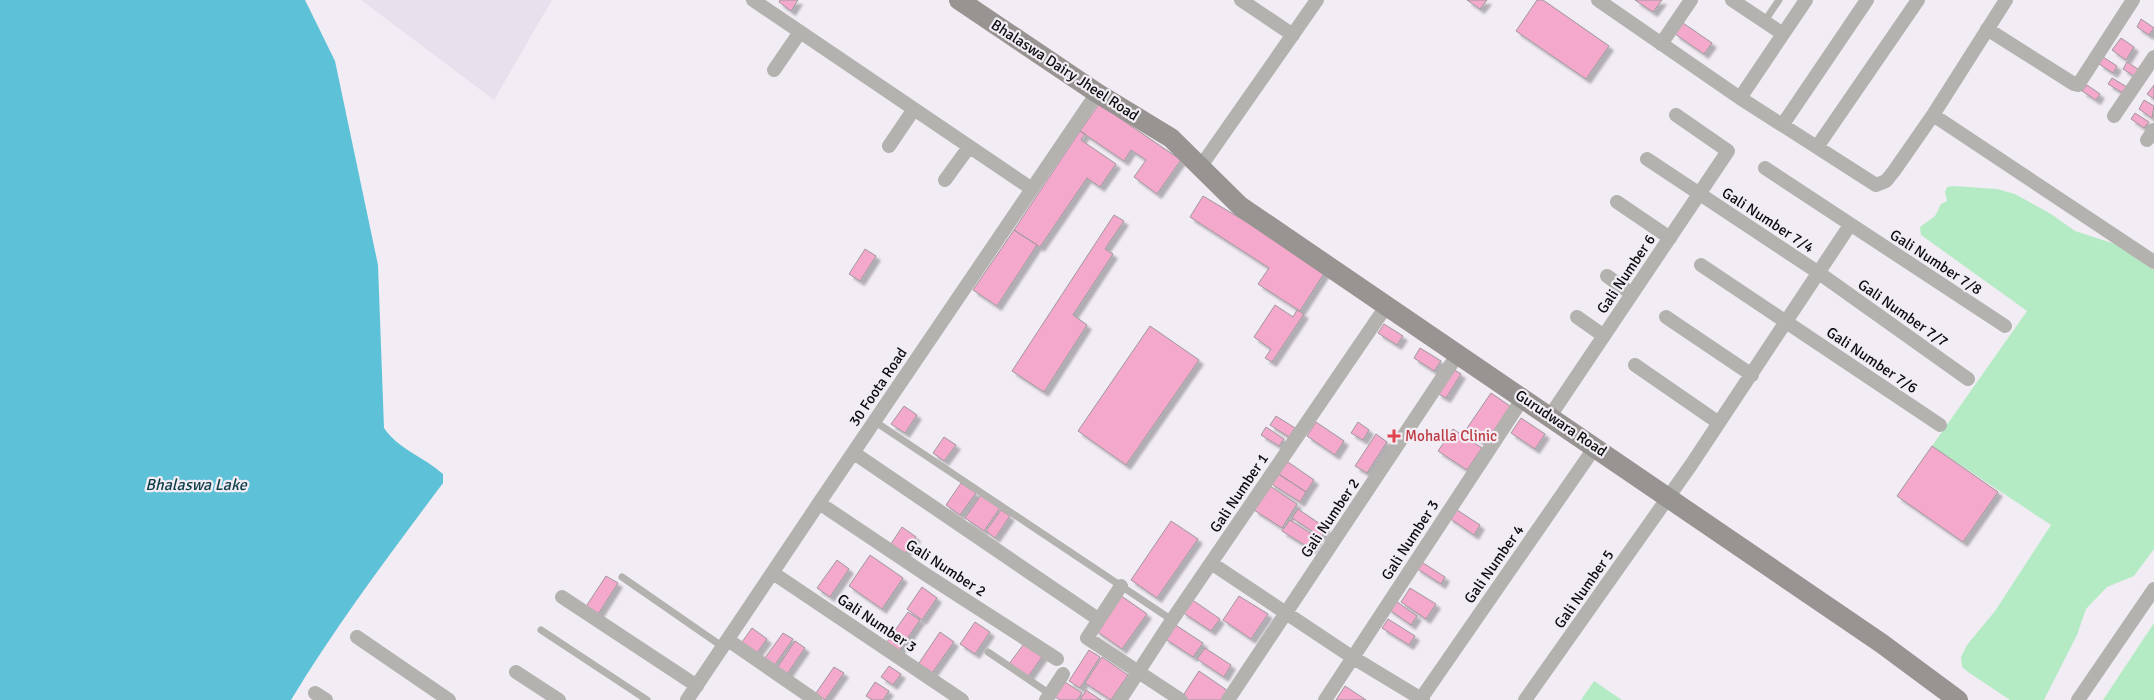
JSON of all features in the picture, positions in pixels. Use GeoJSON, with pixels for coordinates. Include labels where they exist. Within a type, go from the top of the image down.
{"type":"FeatureCollection","features":[{"type":"Feature","properties":{"kind":"street"},"geometry":{"type":"LineString","coordinates":[[753,0],[770,5],[800,32],[1032,190]]}},
{"type":"Feature","properties":{"kind":"street","name":"Bhalaswa Dairy Jheel Road"},"geometry":{"type":"LineString","coordinates":[[959,0],[1097,92],[1171,138]]}},
{"type":"Feature","properties":{"kind":"street"},"geometry":{"type":"LineString","coordinates":[[1242,0],[1292,35]]}},
{"type":"Feature","properties":{"kind":"street"},"geometry":{"type":"LineString","coordinates":[[1201,166],[1317,0]]}},
{"type":"Feature","properties":{"kind":"street"},"geometry":{"type":"LineString","coordinates":[[1598,0],[1740,98],[1876,185],[1886,181],[1894,172],[2006,0]]}},
{"type":"Feature","properties":{"kind":"street"},"geometry":{"type":"LineString","coordinates":[[1661,44],[1691,0]]}},
{"type":"Feature","properties":{"kind":"street"},"geometry":{"type":"LineString","coordinates":[[1740,98],[1806,0]]}},
{"type":"Feature","properties":{"kind":"street"},"geometry":{"type":"LineString","coordinates":[[1783,124],[1867,0]]}},
{"type":"Feature","properties":{"kind":"street"},"geometry":{"type":"LineString","coordinates":[[1817,148],[1918,0]]}},
{"type":"Feature","properties":{"kind":"street"},"geometry":{"type":"LineString","coordinates":[[1987,29],[2078,85],[2133,0]]}},
{"type":"Feature","properties":{"kind":"street"},"geometry":{"type":"LineString","coordinates":[[1742,3],[1764,22],[1783,34]]}},
{"type":"Feature","properties":{"kind":"street"},"geometry":{"type":"LineString","coordinates":[[774,70],[800,32]]}},
{"type":"Feature","properties":{"kind":"street"},"geometry":{"type":"LineString","coordinates":[[2114,116],[2154,57]]}},
{"type":"Feature","properties":{"kind":"street","name":"30 Foota Road"},"geometry":{"type":"LineString","coordinates":[[688,700],[1097,92]]}},
{"type":"Feature","properties":{"kind":"street"},"geometry":{"type":"LineString","coordinates":[[889,146],[914,109]]}},
{"type":"Feature","properties":{"kind":"street"},"geometry":{"type":"LineString","coordinates":[[1933,114],[2154,262]]}},
{"type":"Feature","properties":{"kind":"street","name":"Gali Number 6"},"geometry":{"type":"LineString","coordinates":[[1550,416],[1728,151],[1676,115]]}},
{"type":"Feature","properties":{"kind":"street","name":"Gurudwara Road"},"geometry":{"type":"LineString","coordinates":[[1171,138],[1240,206],[1882,643],[1958,700]]}},
{"type":"Feature","properties":{"kind":"street"},"geometry":{"type":"LineString","coordinates":[[945,180],[969,146]]}},
{"type":"Feature","properties":{"kind":"street","name":"Gali Number 7/4"},"geometry":{"type":"LineString","coordinates":[[1647,159],[1818,273]]}},
{"type":"Feature","properties":{"kind":"street","name":"Gali Number 7/8"},"geometry":{"type":"LineString","coordinates":[[1765,168],[2005,326]]}},
{"type":"Feature","properties":{"kind":"street"},"geometry":{"type":"LineString","coordinates":[[1617,202],[1670,238]]}},
{"type":"Feature","properties":{"kind":"street","name":"Gali Number 5"},"geometry":{"type":"LineString","coordinates":[[1525,700],[1752,375],[1850,225]]}},
{"type":"Feature","properties":{"kind":"street","name":"Gali Number 7/6"},"geometry":{"type":"LineString","coordinates":[[1701,265],[1940,425]]}},
{"type":"Feature","properties":{"kind":"street","name":"Gali Number 7/7"},"geometry":{"type":"LineString","coordinates":[[1818,273],[1968,379]]}},
{"type":"Feature","properties":{"kind":"street"},"geometry":{"type":"LineString","coordinates":[[1606,276],[1632,294]]}},
{"type":"Feature","properties":{"kind":"street","name":"Gali Number 1"},"geometry":{"type":"LineString","coordinates":[[1120,700],[1172,620],[1387,306]]}},
{"type":"Feature","properties":{"kind":"street"},"geometry":{"type":"LineString","coordinates":[[1666,316],[1752,375]]}},
{"type":"Feature","properties":{"kind":"street"},"geometry":{"type":"LineString","coordinates":[[1577,317],[1604,336]]}},
{"type":"Feature","properties":{"kind":"street","name":"Gali Number 2"},"geometry":{"type":"LineString","coordinates":[[1228,700],[1458,354]]}},
{"type":"Feature","properties":{"kind":"street"},"geometry":{"type":"LineString","coordinates":[[1635,365],[1719,423]]}},
{"type":"Feature","properties":{"kind":"street","name":"Gali Number 3"},"geometry":{"type":"LineString","coordinates":[[1325,700],[1523,398]]}},
{"type":"Feature","properties":{"kind":"street","name":"Gali Number 4"},"geometry":{"type":"LineString","coordinates":[[1421,700],[1595,447]]}},
{"type":"Feature","properties":{"kind":"street"},"geometry":{"type":"LineString","coordinates":[[854,453],[1098,619]]}},
{"type":"Feature","properties":{"kind":"street","name":"Gali Number 2"},"geometry":{"type":"LineString","coordinates":[[819,503],[1056,659]]}},
{"type":"Feature","properties":{"kind":"street"},"geometry":{"type":"LineString","coordinates":[[1211,563],[1352,658],[1421,700]]}},
{"type":"Feature","properties":{"kind":"street","name":"Gali Number 3"},"geometry":{"type":"LineString","coordinates":[[773,573],[962,700]]}},
{"type":"Feature","properties":{"kind":"street"},"geometry":{"type":"LineString","coordinates":[[1121,586],[1087,638],[1181,700]]}},
{"type":"Feature","properties":{"kind":"street"},"geometry":{"type":"LineString","coordinates":[[2078,700],[2154,589]]}},
{"type":"Feature","properties":{"kind":"street"},"geometry":{"type":"LineString","coordinates":[[562,597],[697,686]]}},
{"type":"Feature","properties":{"kind":"street"},"geometry":{"type":"LineString","coordinates":[[357,637],[449,700]]}},
{"type":"Feature","properties":{"kind":"street"},"geometry":{"type":"LineString","coordinates":[[726,644],[815,700]]}},
{"type":"Feature","properties":{"kind":"street"},"geometry":{"type":"LineString","coordinates":[[516,672],[559,700]]}},
{"type":"Feature","properties":{"kind":"street"},"geometry":{"type":"LineString","coordinates":[[1048,697],[1063,674]]}},
{"type":"Feature","properties":{"kind":"lane"},"geometry":{"type":"LineString","coordinates":[[1764,22],[1778,0]]}},
{"type":"Feature","properties":{"kind":"lane"},"geometry":{"type":"LineString","coordinates":[[874,421],[1172,620]]}},
{"type":"Feature","properties":{"kind":"lane"},"geometry":{"type":"LineString","coordinates":[[622,577],[726,644]]}},
{"type":"Feature","properties":{"kind":"lane"},"geometry":{"type":"LineString","coordinates":[[541,630],[647,700]]}},
{"type":"Feature","properties":{"kind":"lane"},"geometry":{"type":"LineString","coordinates":[[988,652],[1048,697]]}},
{"type":"Feature","properties":{"kind":"shaded area"},"geometry":{"type":"Polygon","coordinates":[[[361,0],[552,0],[494,100],[361,0]]]}},
{"type":"Feature","properties":{"kind":"green space"},"geometry":{"type":"Polygon","coordinates":[[[1947,187],[1997,189],[2015,194],[2051,214],[2075,231],[2115,244],[2154,270],[2154,549],[2134,576],[2107,587],[2086,609],[2077,635],[2044,700],[2010,700],[1962,667],[1961,657],[1967,645],[1995,611],[2051,525],[1932,446],[2027,311],[1921,235],[1920,227],[1935,216],[1941,204],[1947,201],[1945,192],[1947,187]]]}},
{"type":"Feature","properties":{"kind":"green space"},"geometry":{"type":"Polygon","coordinates":[[[2154,623],[2154,700],[2103,700],[2154,623]]]}},
{"type":"Feature","properties":{"kind":"green space"},"geometry":{"type":"Polygon","coordinates":[[[1594,681],[1622,700],[1581,700],[1594,681]]]}},
{"type":"Feature","properties":{"kind":"water","name":"Bhalaswa Lake"},"geometry":{"type":"Polygon","coordinates":[[[0,0],[305,0],[335,61],[378,265],[384,428],[396,442],[443,474],[443,483],[345,617],[291,700],[0,700],[0,0]]]}},
{"type":"Feature","properties":{"kind":"building"},"geometry":{"type":"Polygon","coordinates":[[[780,0],[798,0],[791,11],[779,2],[780,0]]]}},
{"type":"Feature","properties":{"kind":"building"},"geometry":{"type":"Polygon","coordinates":[[[1467,0],[1487,0],[1480,9],[1467,0]]]}},
{"type":"Feature","properties":{"kind":"building"},"geometry":{"type":"Polygon","coordinates":[[[1537,0],[1543,0],[1609,46],[1586,79],[1516,31],[1537,0]]]}},
{"type":"Feature","properties":{"kind":"building"},"geometry":{"type":"Polygon","coordinates":[[[1635,0],[1662,0],[1653,12],[1635,0]]]}},
{"type":"Feature","properties":{"kind":"building"},"geometry":{"type":"Polygon","coordinates":[[[2141,19],[2154,28],[2149,35],[2137,27],[2141,19]]]}},
{"type":"Feature","properties":{"kind":"building"},"geometry":{"type":"Polygon","coordinates":[[[1683,23],[1712,43],[1704,54],[1675,34],[1683,23]]]}},
{"type":"Feature","properties":{"kind":"building"},"geometry":{"type":"Polygon","coordinates":[[[2121,38],[2134,47],[2126,60],[2112,50],[2121,38]]]}},
{"type":"Feature","properties":{"kind":"building"},"geometry":{"type":"Polygon","coordinates":[[[2103,57],[2117,66],[2113,73],[2099,64],[2103,57]]]}},
{"type":"Feature","properties":{"kind":"building"},"geometry":{"type":"Polygon","coordinates":[[[2127,62],[2141,71],[2137,78],[2123,69],[2127,62]]]}},
{"type":"Feature","properties":{"kind":"building"},"geometry":{"type":"Polygon","coordinates":[[[2112,78],[2127,87],[2123,93],[2108,84],[2112,78]]]}},
{"type":"Feature","properties":{"kind":"building"},"geometry":{"type":"Polygon","coordinates":[[[2087,85],[2100,94],[2096,100],[2082,91],[2087,85]]]}},
{"type":"Feature","properties":{"kind":"building"},"geometry":{"type":"Polygon","coordinates":[[[2154,85],[2154,99],[2147,94],[2154,85]]]}},
{"type":"Feature","properties":{"kind":"building"},"geometry":{"type":"Polygon","coordinates":[[[2144,100],[2154,106],[2152,118],[2139,109],[2144,100]]]}},
{"type":"Feature","properties":{"kind":"building"},"geometry":{"type":"Polygon","coordinates":[[[1099,104],[1181,160],[1157,194],[1134,177],[1146,160],[1131,150],[1124,161],[1080,131],[1099,104]]]}},
{"type":"Feature","properties":{"kind":"building"},"geometry":{"type":"Polygon","coordinates":[[[2135,113],[2149,122],[2144,128],[2131,119],[2135,113]]]}},
{"type":"Feature","properties":{"kind":"building"},"geometry":{"type":"Polygon","coordinates":[[[1080,131],[1085,134],[1081,140],[1116,164],[1100,187],[1087,178],[1040,247],[1014,230],[1080,131]]]}},
{"type":"Feature","properties":{"kind":"building"},"geometry":{"type":"Polygon","coordinates":[[[1203,196],[1285,245],[1325,272],[1300,311],[1258,284],[1269,268],[1190,217],[1203,196]]]}},
{"type":"Feature","properties":{"kind":"building"},"geometry":{"type":"Polygon","coordinates":[[[1114,215],[1124,221],[1105,249],[1113,254],[1073,315],[1087,325],[1044,392],[1012,371],[1114,215]]]}},
{"type":"Feature","properties":{"kind":"building"},"geometry":{"type":"Polygon","coordinates":[[[1014,230],[1037,245],[997,306],[973,290],[1014,230]]]}},
{"type":"Feature","properties":{"kind":"building"},"geometry":{"type":"Polygon","coordinates":[[[865,249],[876,256],[860,281],[849,274],[865,249]]]}},
{"type":"Feature","properties":{"kind":"building"},"geometry":{"type":"Polygon","coordinates":[[[1275,305],[1293,317],[1297,310],[1304,314],[1272,362],[1265,358],[1271,349],[1254,337],[1275,305]]]}},
{"type":"Feature","properties":{"kind":"building"},"geometry":{"type":"Polygon","coordinates":[[[1384,324],[1403,336],[1397,345],[1378,333],[1384,324]]]}},
{"type":"Feature","properties":{"kind":"building"},"geometry":{"type":"Polygon","coordinates":[[[1150,326],[1199,360],[1126,465],[1078,431],[1150,326]]]}},
{"type":"Feature","properties":{"kind":"building"},"geometry":{"type":"Polygon","coordinates":[[[1420,348],[1441,361],[1434,371],[1414,358],[1420,348]]]}},
{"type":"Feature","properties":{"kind":"building"},"geometry":{"type":"Polygon","coordinates":[[[1453,369],[1461,374],[1446,398],[1437,393],[1453,369]]]}},
{"type":"Feature","properties":{"kind":"building"},"geometry":{"type":"Polygon","coordinates":[[[1491,393],[1510,406],[1485,444],[1465,431],[1491,393]]]}},
{"type":"Feature","properties":{"kind":"building"},"geometry":{"type":"Polygon","coordinates":[[[904,406],[917,415],[905,433],[891,424],[904,406]]]}},
{"type":"Feature","properties":{"kind":"building"},"geometry":{"type":"Polygon","coordinates":[[[1276,416],[1295,428],[1289,437],[1270,425],[1276,416]]]}},
{"type":"Feature","properties":{"kind":"building"},"geometry":{"type":"Polygon","coordinates":[[[1521,418],[1545,434],[1535,449],[1511,433],[1521,418]]]}},
{"type":"Feature","properties":{"kind":"building"},"geometry":{"type":"Polygon","coordinates":[[[1316,422],[1344,441],[1335,455],[1307,436],[1316,422]]]}},
{"type":"Feature","properties":{"kind":"building"},"geometry":{"type":"Polygon","coordinates":[[[1358,422],[1369,430],[1363,440],[1351,433],[1358,422]]]}},
{"type":"Feature","properties":{"kind":"building"},"geometry":{"type":"Polygon","coordinates":[[[1266,427],[1284,439],[1279,446],[1261,435],[1266,427]]]}},
{"type":"Feature","properties":{"kind":"building"},"geometry":{"type":"Polygon","coordinates":[[[1453,429],[1482,448],[1467,470],[1438,451],[1453,429]]]}},
{"type":"Feature","properties":{"kind":"building"},"geometry":{"type":"Polygon","coordinates":[[[1376,434],[1387,442],[1367,473],[1355,466],[1376,434]]]}},
{"type":"Feature","properties":{"kind":"building"},"geometry":{"type":"Polygon","coordinates":[[[944,437],[956,445],[944,461],[933,453],[944,437]]]}},
{"type":"Feature","properties":{"kind":"building"},"geometry":{"type":"Polygon","coordinates":[[[1932,446],[1998,492],[1963,542],[1897,496],[1932,446]]]}},
{"type":"Feature","properties":{"kind":"building"},"geometry":{"type":"Polygon","coordinates":[[[1285,460],[1314,480],[1306,492],[1277,473],[1285,460]]]}},
{"type":"Feature","properties":{"kind":"building"},"geometry":{"type":"Polygon","coordinates":[[[1277,473],[1306,492],[1300,502],[1270,483],[1277,473]]]}},
{"type":"Feature","properties":{"kind":"building"},"geometry":{"type":"Polygon","coordinates":[[[961,483],[976,493],[960,515],[946,505],[961,483]]]}},
{"type":"Feature","properties":{"kind":"building"},"geometry":{"type":"Polygon","coordinates":[[[1270,486],[1297,504],[1282,528],[1254,510],[1270,486]]]}},
{"type":"Feature","properties":{"kind":"building"},"geometry":{"type":"Polygon","coordinates":[[[981,495],[1000,508],[984,531],[965,518],[981,495]]]}},
{"type":"Feature","properties":{"kind":"building"},"geometry":{"type":"Polygon","coordinates":[[[1454,508],[1480,525],[1474,535],[1448,517],[1454,508]]]}},
{"type":"Feature","properties":{"kind":"building"},"geometry":{"type":"Polygon","coordinates":[[[1298,509],[1326,528],[1321,537],[1292,518],[1298,509]]]}},
{"type":"Feature","properties":{"kind":"building"},"geometry":{"type":"Polygon","coordinates":[[[1001,510],[1010,516],[995,538],[986,531],[1001,510]]]}},
{"type":"Feature","properties":{"kind":"building"},"geometry":{"type":"Polygon","coordinates":[[[1290,520],[1318,538],[1311,549],[1282,531],[1290,520]]]}},
{"type":"Feature","properties":{"kind":"building"},"geometry":{"type":"Polygon","coordinates":[[[1171,521],[1198,539],[1157,598],[1131,580],[1171,521]]]}},
{"type":"Feature","properties":{"kind":"building"},"geometry":{"type":"Polygon","coordinates":[[[902,527],[916,537],[905,553],[891,544],[902,527]]]}},
{"type":"Feature","properties":{"kind":"building"},"geometry":{"type":"Polygon","coordinates":[[[870,555],[903,578],[882,609],[849,586],[870,555]]]}},
{"type":"Feature","properties":{"kind":"building"},"geometry":{"type":"Polygon","coordinates":[[[837,560],[849,569],[830,597],[817,588],[837,560]]]}},
{"type":"Feature","properties":{"kind":"building"},"geometry":{"type":"Polygon","coordinates":[[[1420,561],[1445,577],[1441,584],[1416,568],[1420,561]]]}},
{"type":"Feature","properties":{"kind":"building"},"geometry":{"type":"Polygon","coordinates":[[[606,576],[618,583],[597,616],[585,608],[606,576]]]}},
{"type":"Feature","properties":{"kind":"building"},"geometry":{"type":"Polygon","coordinates":[[[922,587],[937,598],[922,620],[907,609],[922,587]]]}},
{"type":"Feature","properties":{"kind":"building"},"geometry":{"type":"Polygon","coordinates":[[[1410,588],[1436,604],[1426,619],[1401,602],[1410,588]]]}},
{"type":"Feature","properties":{"kind":"building"},"geometry":{"type":"Polygon","coordinates":[[[1120,595],[1147,614],[1122,649],[1095,630],[1120,595]]]}},
{"type":"Feature","properties":{"kind":"building"},"geometry":{"type":"Polygon","coordinates":[[[1239,596],[1268,614],[1251,639],[1223,620],[1239,596]]]}},
{"type":"Feature","properties":{"kind":"building"},"geometry":{"type":"Polygon","coordinates":[[[1191,599],[1220,619],[1211,631],[1182,612],[1191,599]]]}},
{"type":"Feature","properties":{"kind":"building"},"geometry":{"type":"Polygon","coordinates":[[[1393,599],[1417,616],[1411,625],[1387,608],[1393,599]]]}},
{"type":"Feature","properties":{"kind":"building"},"geometry":{"type":"Polygon","coordinates":[[[908,612],[920,620],[896,655],[884,646],[908,612]]]}},
{"type":"Feature","properties":{"kind":"building"},"geometry":{"type":"Polygon","coordinates":[[[1388,619],[1415,636],[1409,645],[1382,628],[1388,619]]]}},
{"type":"Feature","properties":{"kind":"building"},"geometry":{"type":"Polygon","coordinates":[[[975,622],[990,632],[975,654],[960,644],[975,622]]]}},
{"type":"Feature","properties":{"kind":"building"},"geometry":{"type":"Polygon","coordinates":[[[1174,624],[1203,643],[1193,657],[1164,638],[1174,624]]]}},
{"type":"Feature","properties":{"kind":"building"},"geometry":{"type":"Polygon","coordinates":[[[752,628],[767,639],[757,653],[742,642],[752,628]]]}},
{"type":"Feature","properties":{"kind":"building"},"geometry":{"type":"Polygon","coordinates":[[[940,632],[954,642],[930,676],[917,666],[940,632]]]}},
{"type":"Feature","properties":{"kind":"building"},"geometry":{"type":"Polygon","coordinates":[[[783,633],[793,639],[772,669],[762,662],[783,633]]]}},
{"type":"Feature","properties":{"kind":"building"},"geometry":{"type":"Polygon","coordinates":[[[795,641],[805,648],[787,674],[777,668],[795,641]]]}},
{"type":"Feature","properties":{"kind":"building"},"geometry":{"type":"Polygon","coordinates":[[[1026,641],[1044,654],[1028,677],[1009,664],[1026,641]]]}},
{"type":"Feature","properties":{"kind":"building"},"geometry":{"type":"Polygon","coordinates":[[[1205,648],[1231,665],[1224,677],[1197,659],[1205,648]]]}},
{"type":"Feature","properties":{"kind":"building"},"geometry":{"type":"Polygon","coordinates":[[[1089,650],[1100,657],[1080,688],[1069,681],[1089,650]]]}},
{"type":"Feature","properties":{"kind":"building"},"geometry":{"type":"Polygon","coordinates":[[[1102,657],[1128,675],[1111,700],[1085,683],[1102,657]]]}},
{"type":"Feature","properties":{"kind":"building"},"geometry":{"type":"Polygon","coordinates":[[[889,666],[901,674],[893,685],[881,677],[889,666]]]}},
{"type":"Feature","properties":{"kind":"building"},"geometry":{"type":"Polygon","coordinates":[[[834,667],[844,673],[825,700],[816,693],[834,667]]]}},
{"type":"Feature","properties":{"kind":"building"},"geometry":{"type":"Polygon","coordinates":[[[1199,671],[1228,691],[1222,700],[1187,700],[1182,697],[1199,671]]]}},
{"type":"Feature","properties":{"kind":"building"},"geometry":{"type":"Polygon","coordinates":[[[875,682],[889,691],[883,700],[872,700],[866,696],[875,682]]]}},
{"type":"Feature","properties":{"kind":"building"},"geometry":{"type":"Polygon","coordinates":[[[1065,682],[1082,693],[1077,700],[1060,700],[1055,697],[1065,682]]]}},
{"type":"Feature","properties":{"kind":"building"},"geometry":{"type":"Polygon","coordinates":[[[1345,686],[1366,700],[1336,700],[1345,686]]]}},
{"type":"Feature","properties":{"kind":"building"},"geometry":{"type":"Polygon","coordinates":[[[1086,690],[1101,700],[1080,700],[1086,690]]]}},
{"type":"Feature","properties":{"kind":"place","name":"Mohalla Clinic"},"geometry":{"type":"Point","coordinates":[1394,436]}}]}
